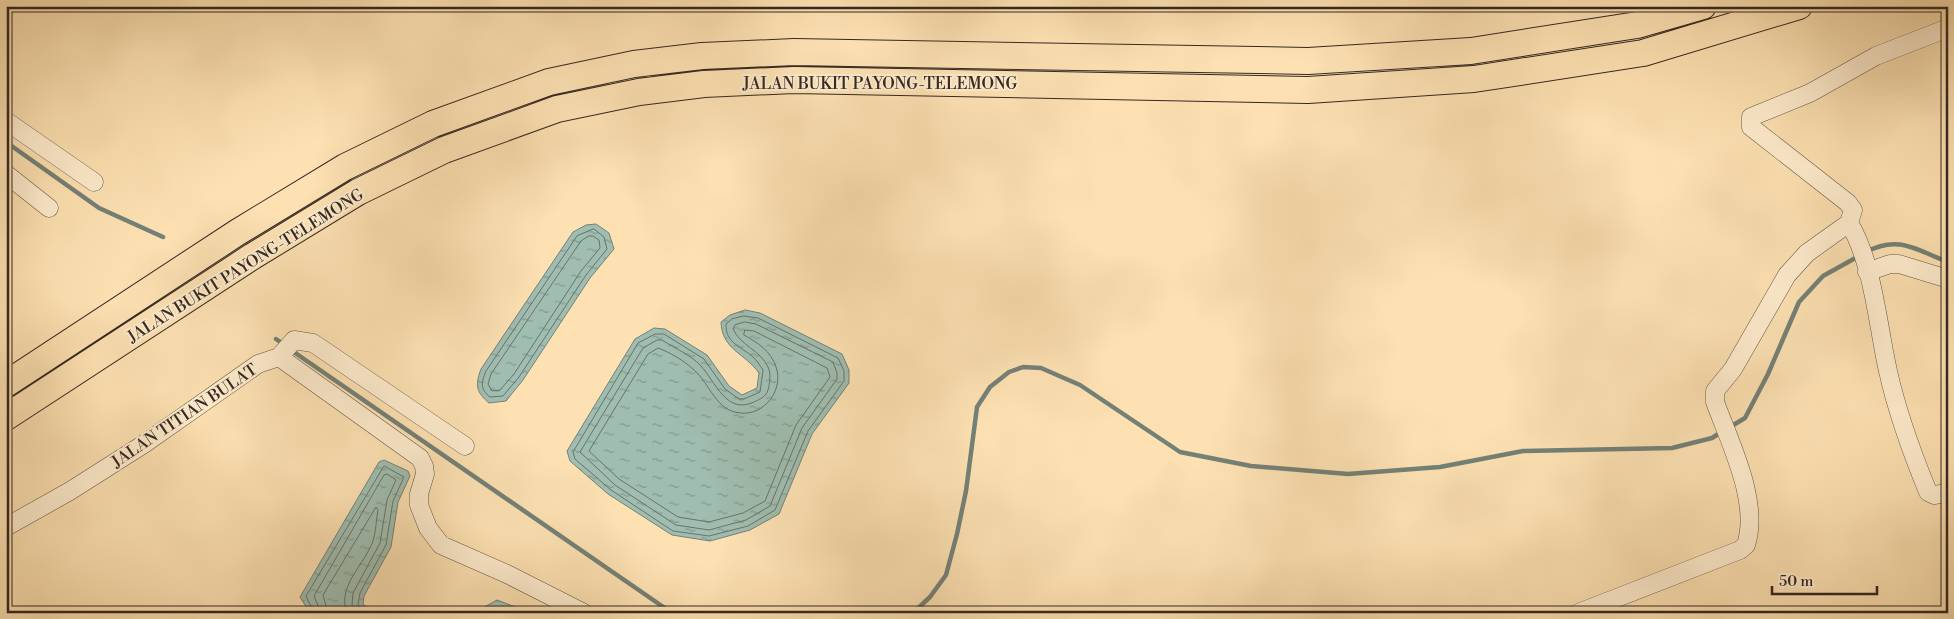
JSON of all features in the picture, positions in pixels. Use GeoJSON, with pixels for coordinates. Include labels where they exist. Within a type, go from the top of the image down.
{"type":"FeatureCollection","features":[{"type":"Feature","properties":{"kind":"highway","name":"JALAN BUKIT PAYONG-TELEMONG"},"geometry":{"type":"LineString","coordinates":[[6,384],[238,232],[345,168],[433,124],[549,82],[634,64],[702,56],[794,52],[1308,62],[1471,51],[1637,25],[1703,6]]}},
{"type":"Feature","properties":{"kind":"highway","name":"JALAN BUKIT PAYONG-TELEMONG"},"geometry":{"type":"LineString","coordinates":[[6,417],[253,256],[358,192],[444,150],[557,109],[639,92],[704,84],[794,80],[1308,90],[1474,79],[1642,53],[1798,6]]}},
{"type":"Feature","properties":{"kind":"street"},"geometry":{"type":"LineString","coordinates":[[1948,28],[1876,56],[1810,93],[1751,117],[1751,127],[1848,203],[1853,210],[1852,228],[1866,269],[1882,334],[1888,372],[1912,453],[1928,492],[1934,495],[1948,493]]}},
{"type":"Feature","properties":{"kind":"street"},"geometry":{"type":"LineString","coordinates":[[6,121],[94,182]]}},
{"type":"Feature","properties":{"kind":"street"},"geometry":{"type":"LineString","coordinates":[[6,174],[49,208]]}},
{"type":"Feature","properties":{"kind":"street"},"geometry":{"type":"LineString","coordinates":[[1578,613],[1740,550],[1746,545],[1749,508],[1743,479],[1733,447],[1715,402],[1715,391],[1733,369],[1787,275],[1807,253],[1852,228]]}},
{"type":"Feature","properties":{"kind":"street"},"geometry":{"type":"LineString","coordinates":[[1866,269],[1899,264],[1948,278]]}},
{"type":"Feature","properties":{"kind":"street"},"geometry":{"type":"LineString","coordinates":[[465,446],[313,343],[294,340],[279,357],[420,458],[425,474],[418,498],[419,504],[428,528],[441,545],[507,574],[584,613]]}},
{"type":"Feature","properties":{"kind":"street","name":"JALAN TITIAN BULAT"},"geometry":{"type":"LineString","coordinates":[[6,527],[70,491],[144,444],[258,364],[279,357]]}},
{"type":"Feature","properties":{"kind":"water"},"geometry":{"type":"Polygon","coordinates":[[[596,224],[609,233],[614,249],[590,278],[523,380],[506,401],[489,403],[479,392],[477,384],[481,369],[573,232],[586,225],[596,224]]]}},
{"type":"Feature","properties":{"kind":"water"},"geometry":{"type":"Polygon","coordinates":[[[745,310],[760,313],[842,354],[849,370],[849,383],[812,434],[779,514],[750,530],[710,541],[672,535],[608,494],[570,461],[567,451],[635,339],[654,328],[665,329],[707,355],[729,386],[742,395],[757,388],[759,373],[730,345],[722,331],[721,322],[730,315],[745,310]]]}},
{"type":"Feature","properties":{"kind":"water"},"geometry":{"type":"Polygon","coordinates":[[[384,460],[408,471],[410,476],[398,502],[391,547],[364,596],[363,604],[373,613],[310,613],[300,597],[379,462],[384,460]]]}},
{"type":"Feature","properties":{"kind":"water"},"geometry":{"type":"Polygon","coordinates":[[[497,600],[531,613],[478,613],[479,610],[497,600]]]}},
{"type":"Feature","properties":{"kind":"waterway"},"geometry":{"type":"LineString","coordinates":[[6,142],[99,208],[163,237]]}},
{"type":"Feature","properties":{"kind":"waterway"},"geometry":{"type":"LineString","coordinates":[[1866,252],[1889,244],[1899,244],[1918,249],[1948,262]]}},
{"type":"Feature","properties":{"kind":"waterway"},"geometry":{"type":"LineString","coordinates":[[1730,427],[1745,418],[1768,374],[1799,302],[1823,276],[1859,256]]}},
{"type":"Feature","properties":{"kind":"waterway"},"geometry":{"type":"LineString","coordinates":[[276,339],[285,345]]}},
{"type":"Feature","properties":{"kind":"waterway"},"geometry":{"type":"LineString","coordinates":[[291,350],[672,613]]}},
{"type":"Feature","properties":{"kind":"waterway"},"geometry":{"type":"LineString","coordinates":[[913,613],[930,597],[946,575],[966,491],[977,407],[990,387],[1009,372],[1023,367],[1041,368],[1080,385],[1180,452],[1251,466],[1348,474],[1440,467],[1523,451],[1672,448],[1712,438],[1723,431]]}}]}
